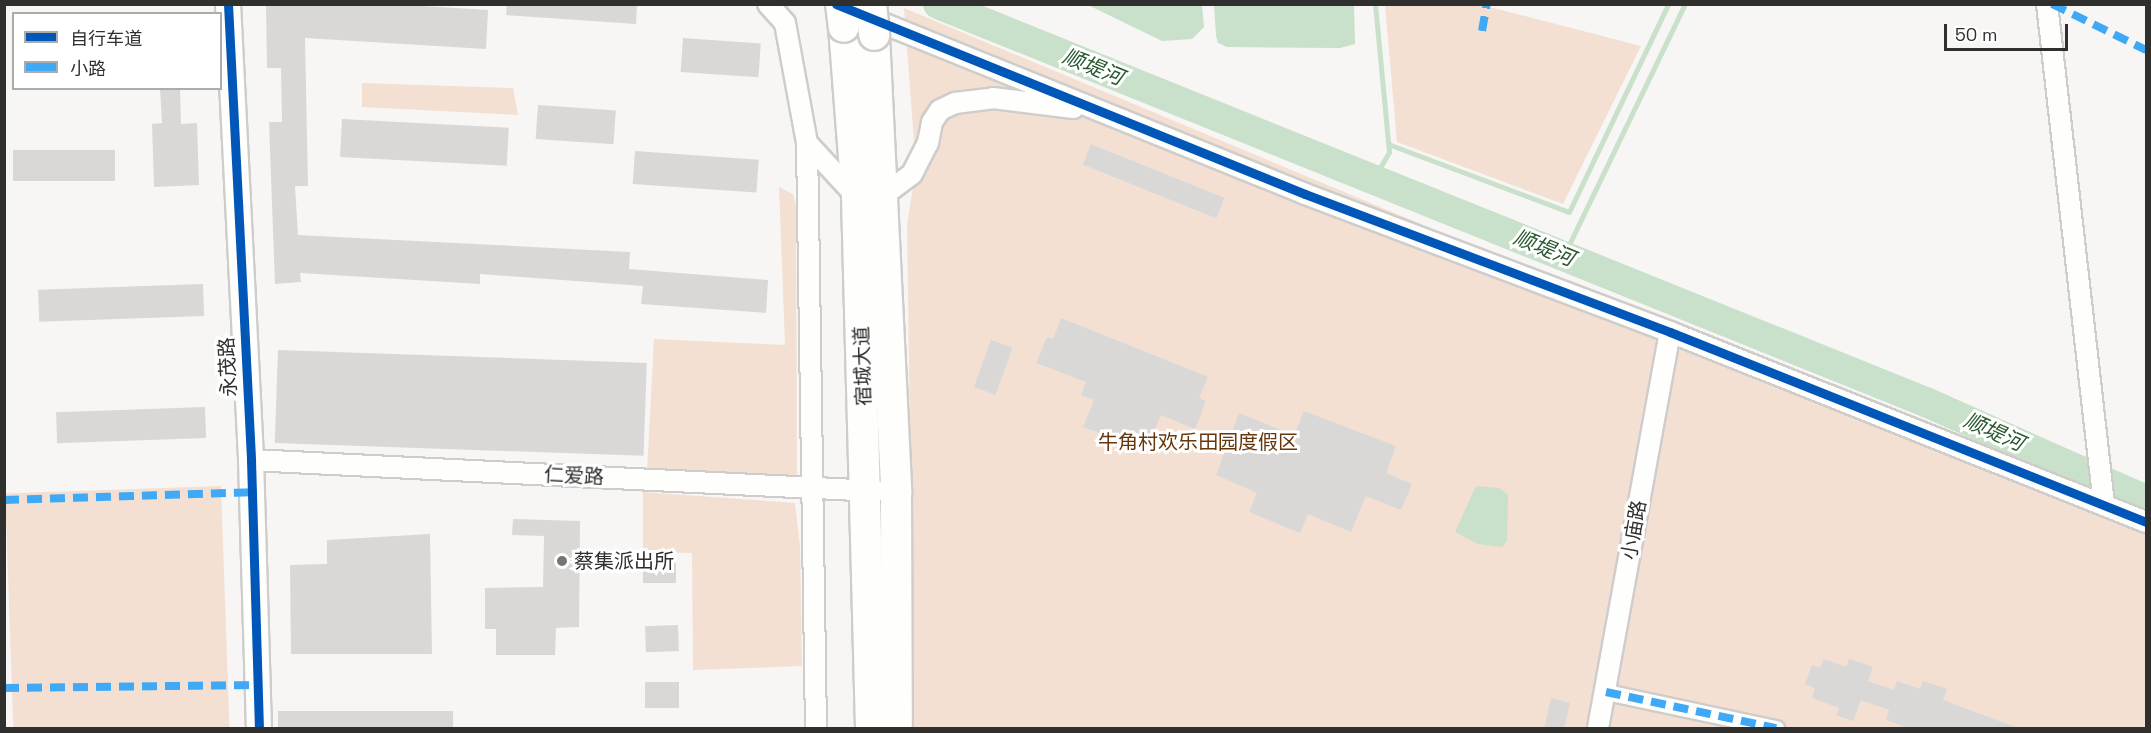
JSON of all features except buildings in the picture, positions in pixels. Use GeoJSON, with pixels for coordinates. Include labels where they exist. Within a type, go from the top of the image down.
{"type":"FeatureCollection","features":[{"type":"Feature","properties":{"kind":"main road","name":"宿城大道"},"geometry":{"type":"LineString","coordinates":[[871,4],[874,34],[867,490],[871,729]]}},
{"type":"Feature","properties":{"kind":"main road","name":"宿城大道"},"geometry":{"type":"LineString","coordinates":[[840,12],[871,196],[896,492],[897,729]]}},
{"type":"Feature","properties":{"kind":"street","name":"永茂路"},"geometry":{"type":"LineString","coordinates":[[228,4],[251,460],[259,729]]}},
{"type":"Feature","properties":{"kind":"street"},"geometry":{"type":"LineString","coordinates":[[768,4],[785,23],[807,143],[816,729]]}},
{"type":"Feature","properties":{"kind":"street"},"geometry":{"type":"LineString","coordinates":[[2047,4],[2103,496]]}},
{"type":"Feature","properties":{"kind":"street"},"geometry":{"type":"LineString","coordinates":[[840,12],[1100,111],[1305,194],[2103,496],[2146,522]]}},
{"type":"Feature","properties":{"kind":"street"},"geometry":{"type":"LineString","coordinates":[[807,143],[871,196],[912,174],[928,143],[932,122],[940,110],[955,103],[993,98],[1100,111]]}},
{"type":"Feature","properties":{"kind":"street","name":"小庙路"},"geometry":{"type":"LineString","coordinates":[[1598,729],[1670,332]]}},
{"type":"Feature","properties":{"kind":"street","name":"仁爱路"},"geometry":{"type":"LineString","coordinates":[[251,460],[896,492]]}},
{"type":"Feature","properties":{"kind":"street"},"geometry":{"type":"LineString","coordinates":[[1606,692],[1776,729]]}},
{"type":"Feature","properties":{"kind":"green space"},"geometry":{"type":"Polygon","coordinates":[[[1385,5],[1482,5],[1641,46],[1563,204],[1397,142],[1385,5]]]}},
{"type":"Feature","properties":{"kind":"green space","name":"牛角村欢乐田园度假区"},"geometry":{"type":"Polygon","coordinates":[[[904,8],[2146,527],[2146,728],[914,728],[907,225],[916,168],[904,8]]]}},
{"type":"Feature","properties":{"kind":"green space"},"geometry":{"type":"Polygon","coordinates":[[[362,83],[513,88],[518,115],[362,107],[362,83]]]}},
{"type":"Feature","properties":{"kind":"green space"},"geometry":{"type":"Polygon","coordinates":[[[779,187],[793,194],[796,207],[797,479],[647,471],[654,339],[785,345],[779,187]]]}},
{"type":"Feature","properties":{"kind":"green space"},"geometry":{"type":"Polygon","coordinates":[[[221,486],[229,728],[13,728],[5,494],[221,486]]]}},
{"type":"Feature","properties":{"kind":"green space"},"geometry":{"type":"Polygon","coordinates":[[[643,492],[795,503],[800,546],[802,666],[693,670],[692,553],[643,552],[643,492]]]}},
{"type":"Feature","properties":{"kind":"shaded area"},"geometry":{"type":"Polygon","coordinates":[[[1088,5],[1202,5],[1204,27],[1192,39],[1162,41],[1088,5]]]}},
{"type":"Feature","properties":{"kind":"shaded area"},"geometry":{"type":"Polygon","coordinates":[[[1214,5],[1354,5],[1355,44],[1340,48],[1227,47],[1218,43],[1214,5]]]}},
{"type":"Feature","properties":{"kind":"shaded area"},"geometry":{"type":"Polygon","coordinates":[[[1476,486],[1499,488],[1508,495],[1507,541],[1502,547],[1478,544],[1455,532],[1476,486]]]}},
{"type":"Feature","properties":{"kind":"waterway","name":"顺堤河"},"geometry":{"type":"LineString","coordinates":[[938,4],[1928,403],[2146,500]]}},
{"type":"Feature","properties":{"kind":"waterway"},"geometry":{"type":"LineString","coordinates":[[1374,178],[1389,152],[1375,4]]}},
{"type":"Feature","properties":{"kind":"waterway"},"geometry":{"type":"LineString","coordinates":[[1388,144],[1569,212],[1668,4]]}},
{"type":"Feature","properties":{"kind":"waterway"},"geometry":{"type":"LineString","coordinates":[[1564,255],[1685,4]]}},
{"type":"Feature","properties":{"kind":"marked path"},"geometry":{"type":"LineString","coordinates":[[1482,31],[1487,4]]}},
{"type":"Feature","properties":{"kind":"marked path"},"geometry":{"type":"LineString","coordinates":[[2052,4],[2146,50]]}},
{"type":"Feature","properties":{"kind":"marked path"},"geometry":{"type":"LineString","coordinates":[[4,500],[252,492]]}},
{"type":"Feature","properties":{"kind":"marked path"},"geometry":{"type":"LineString","coordinates":[[4,688],[258,685]]}},
{"type":"Feature","properties":{"kind":"marked path"},"geometry":{"type":"LineString","coordinates":[[1606,692],[1776,728]]}},
{"type":"Feature","properties":{"kind":"cycle path"},"geometry":{"type":"LineString","coordinates":[[228,4],[251,460],[259,728]]}},
{"type":"Feature","properties":{"kind":"cycle path"},"geometry":{"type":"LineString","coordinates":[[836,4],[1305,194],[1670,332],[2146,522]]}},
{"type":"Feature","properties":{"kind":"place","name":"蔡集派出所"},"geometry":{"type":"Point","coordinates":[562,561]}}]}
